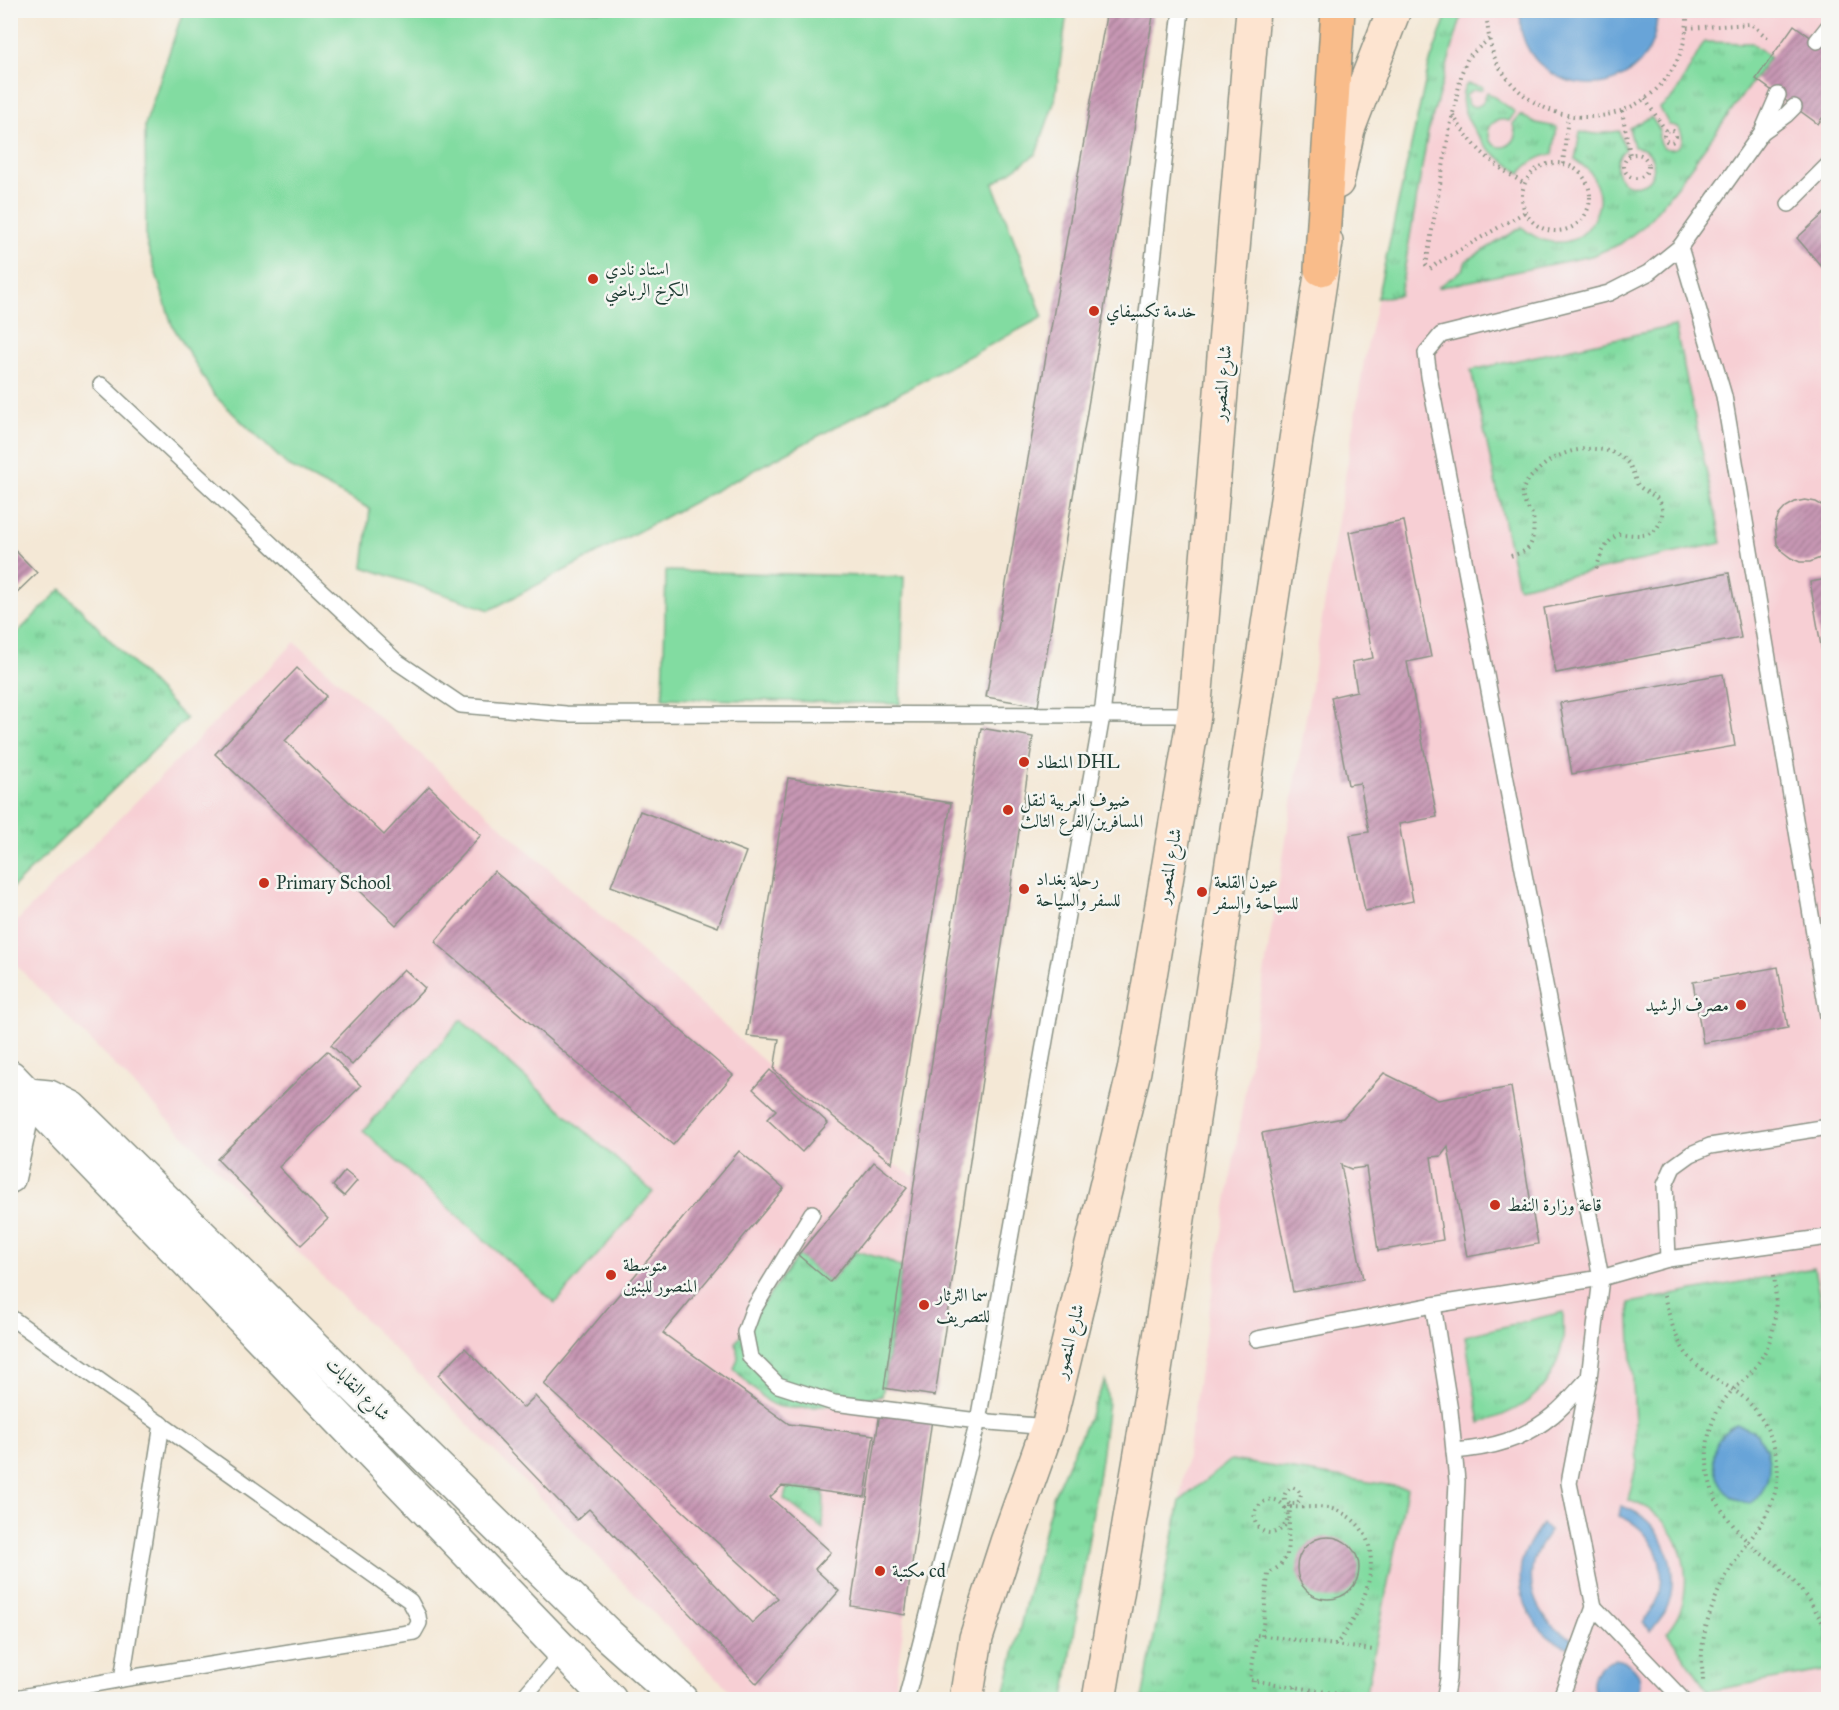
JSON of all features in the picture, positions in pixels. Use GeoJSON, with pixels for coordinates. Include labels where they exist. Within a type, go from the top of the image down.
{"type":"FeatureCollection","features":[{"type":"Feature","properties":{"kind":"main road","name":"شارع المنصور"},"geometry":{"type":"LineString","coordinates":[[966,1700],[976,1638],[1006,1542],[1048,1427],[1134,1071],[1194,715],[1253,10]]}},
{"type":"Feature","properties":{"kind":"main road"},"geometry":{"type":"LineString","coordinates":[[1321,269],[1338,10]]}},
{"type":"Feature","properties":{"kind":"main road"},"geometry":{"type":"LineString","coordinates":[[1099,1700],[1155,1377],[1321,269],[1348,129],[1394,10]]}},
{"type":"Feature","properties":{"kind":"main road"},"geometry":{"type":"LineString","coordinates":[[945,1700],[976,1638]]}},
{"type":"Feature","properties":{"kind":"street"},"geometry":{"type":"LineString","coordinates":[[10,1178],[19,1086]]}},
{"type":"Feature","properties":{"kind":"street","name":"شارع النقابات"},"geometry":{"type":"LineString","coordinates":[[19,1086],[610,1700]]}},
{"type":"Feature","properties":{"kind":"street","name":"شارع النقابات"},"geometry":{"type":"LineString","coordinates":[[19,1086],[71,1108],[609,1636],[681,1700]]}},
{"type":"Feature","properties":{"kind":"lane"},"geometry":{"type":"LineString","coordinates":[[906,1700],[978,1421],[1102,716],[1181,10]]}},
{"type":"Feature","properties":{"kind":"lane"},"geometry":{"type":"LineString","coordinates":[[1817,41],[1828,27]]}},
{"type":"Feature","properties":{"kind":"lane"},"geometry":{"type":"LineString","coordinates":[[1560,1700],[1594,1607],[1569,1483],[1589,1378],[1602,1278],[1426,353],[1441,335],[1609,293],[1648,273],[1680,247],[1762,132],[1778,95]]}},
{"type":"Feature","properties":{"kind":"lane"},"geometry":{"type":"LineString","coordinates":[[1762,132],[1794,107]]}},
{"type":"Feature","properties":{"kind":"lane"},"geometry":{"type":"LineString","coordinates":[[1789,204],[1828,165]]}},
{"type":"Feature","properties":{"kind":"lane"},"geometry":{"type":"LineString","coordinates":[[1680,247],[1724,396],[1828,1016]]}},
{"type":"Feature","properties":{"kind":"lane"},"geometry":{"type":"LineString","coordinates":[[102,385],[396,661],[460,705],[566,714],[1194,715]]}},
{"type":"Feature","properties":{"kind":"lane"},"geometry":{"type":"LineString","coordinates":[[1668,1259],[1665,1185],[1673,1167],[1691,1154],[1710,1146],[1828,1127]]}},
{"type":"Feature","properties":{"kind":"lane"},"geometry":{"type":"LineString","coordinates":[[812,1213],[753,1310],[746,1332],[750,1357],[778,1384],[834,1403],[978,1421],[1048,1427]]}},
{"type":"Feature","properties":{"kind":"lane"},"geometry":{"type":"LineString","coordinates":[[1257,1339],[1433,1305],[1602,1278],[1668,1259],[1828,1237]]}},
{"type":"Feature","properties":{"kind":"lane"},"geometry":{"type":"LineString","coordinates":[[1433,1305],[1450,1411],[1456,1481],[1448,1678],[1444,1700]]}},
{"type":"Feature","properties":{"kind":"lane"},"geometry":{"type":"LineString","coordinates":[[10,1317],[410,1601],[419,1623],[414,1632],[10,1699]]}},
{"type":"Feature","properties":{"kind":"lane"},"geometry":{"type":"LineString","coordinates":[[1454,1451],[1484,1448],[1516,1439],[1553,1415],[1589,1378]]}},
{"type":"Feature","properties":{"kind":"lane"},"geometry":{"type":"LineString","coordinates":[[122,1679],[162,1424]]}},
{"type":"Feature","properties":{"kind":"lane"},"geometry":{"type":"LineString","coordinates":[[1594,1607],[1683,1700]]}},
{"type":"Feature","properties":{"kind":"lane"},"geometry":{"type":"LineString","coordinates":[[521,1700],[563,1651]]}},
{"type":"Feature","properties":{"kind":"path"},"geometry":{"type":"LineString","coordinates":[[1486,10],[1489,39],[1499,66],[1517,89],[1540,106],[1568,116],[1586,118],[1622,111],[1645,99],[1666,80],[1680,55],[1687,28],[1687,10]]}},
{"type":"Feature","properties":{"kind":"path"},"geometry":{"type":"LineString","coordinates":[[1687,28],[1752,24],[1769,39]]}},
{"type":"Feature","properties":{"kind":"path"},"geometry":{"type":"LineString","coordinates":[[1489,39],[1468,57],[1462,72],[1426,265],[1430,269],[1525,212]]}},
{"type":"Feature","properties":{"kind":"path"},"geometry":{"type":"LineString","coordinates":[[1645,99],[1666,131]]}},
{"type":"Feature","properties":{"kind":"path"},"geometry":{"type":"LineString","coordinates":[[1622,111],[1630,155]]}},
{"type":"Feature","properties":{"kind":"path"},"geometry":{"type":"LineString","coordinates":[[1453,115],[1470,141],[1492,163],[1525,184]]}},
{"type":"Feature","properties":{"kind":"path"},"geometry":{"type":"LineString","coordinates":[[1563,164],[1568,116]]}},
{"type":"Feature","properties":{"kind":"path"},"geometry":{"type":"LineString","coordinates":[[1630,155],[1642,155],[1647,162],[1648,169],[1640,177],[1628,176],[1624,169],[1625,161],[1630,155]]}},
{"type":"Feature","properties":{"kind":"path"},"geometry":{"type":"LineString","coordinates":[[1545,164],[1563,164],[1578,171],[1586,180],[1590,191],[1590,202],[1587,213],[1572,228],[1550,231],[1531,221],[1525,212],[1522,190],[1534,170],[1545,164]]}},
{"type":"Feature","properties":{"kind":"path"},"geometry":{"type":"LineString","coordinates":[[1511,556],[1526,551],[1530,546],[1533,515],[1522,498],[1522,489],[1529,479],[1551,460],[1563,454],[1577,450],[1613,451],[1634,469],[1638,485],[1658,499],[1662,505],[1662,514],[1654,532],[1644,536],[1619,534],[1609,540],[1601,553],[1596,570]]}},
{"type":"Feature","properties":{"kind":"path"},"geometry":{"type":"LineString","coordinates":[[1774,1275],[1775,1315],[1771,1336],[1754,1369],[1732,1390],[1718,1410],[1709,1431],[1706,1452],[1707,1474],[1715,1498],[1732,1523],[1800,1589],[1819,1614],[1828,1634]]}},
{"type":"Feature","properties":{"kind":"path"},"geometry":{"type":"LineString","coordinates":[[1664,1296],[1674,1330],[1690,1358],[1702,1370],[1740,1395],[1762,1419],[1770,1434],[1778,1468],[1773,1501],[1767,1515],[1726,1575],[1714,1603],[1701,1653],[1704,1686]]}},
{"type":"Feature","properties":{"kind":"path"},"geometry":{"type":"LineString","coordinates":[[1288,1506],[1300,1500],[1301,1494],[1292,1487],[1284,1495],[1288,1506],[1287,1523],[1280,1531],[1270,1533],[1260,1528],[1254,1520],[1256,1509],[1263,1501],[1273,1499],[1288,1506],[1328,1508],[1344,1513],[1356,1522],[1367,1536],[1372,1566],[1367,1587],[1353,1621],[1335,1645]]}},
{"type":"Feature","properties":{"kind":"path"},"geometry":{"type":"LineString","coordinates":[[1262,1636],[1268,1574],[1280,1566],[1287,1555],[1288,1506]]}},
{"type":"Feature","properties":{"kind":"path"},"geometry":{"type":"LineString","coordinates":[[1365,1698],[1250,1680],[1257,1635],[1374,1650]]}},
{"type":"Feature","properties":{"kind":"path"},"geometry":{"type":"LineString","coordinates":[[1252,1700],[1254,1681]]}},
{"type":"Feature","properties":{"kind":"path"},"geometry":{"type":"LineString","coordinates":[[1294,1700],[1295,1687]]}},
{"type":"Feature","properties":{"kind":"shaded area"},"geometry":{"type":"Polygon","coordinates":[[[1448,11],[1828,11],[1828,1699],[1142,1700],[1180,1501],[1364,361],[1429,65],[1448,11]]]}},
{"type":"Feature","properties":{"kind":"shaded area","name":"متوسطة المنصور للبنين"},"geometry":{"type":"Polygon","coordinates":[[[295,642],[774,1070],[892,1163],[916,1177],[851,1606],[905,1615],[895,1688],[891,1699],[738,1699],[11,960],[11,927],[295,642]]]}},
{"type":"Feature","properties":{"kind":"green space","name":"استاد نادي الكرخ الرياضي"},"geometry":{"type":"Polygon","coordinates":[[[183,11],[1065,11],[1066,20],[1055,100],[1036,154],[993,184],[1043,317],[490,610],[363,567],[370,509],[288,466],[214,395],[172,325],[146,241],[145,125],[183,11]]]}},
{"type":"Feature","properties":{"kind":"green space"},"geometry":{"type":"Polygon","coordinates":[[[1448,11],[1463,11],[1428,132],[1400,295],[1377,298],[1429,65],[1448,11]]]}},
{"type":"Feature","properties":{"kind":"green space"},"geometry":{"type":"Polygon","coordinates":[[[1704,42],[1752,43],[1770,57],[1677,186],[1645,225],[1620,244],[1591,256],[1437,288],[1463,269],[1466,261],[1522,227],[1542,239],[1562,242],[1581,235],[1589,227],[1597,212],[1599,197],[1591,173],[1575,160],[1580,132],[1597,134],[1619,131],[1625,149],[1619,156],[1617,165],[1621,179],[1633,185],[1647,181],[1652,176],[1654,168],[1652,159],[1645,150],[1634,147],[1629,128],[1651,117],[1660,130],[1661,145],[1670,149],[1680,144],[1682,139],[1680,130],[1669,125],[1660,108],[1675,95],[1704,42]]]}},
{"type":"Feature","properties":{"kind":"green space"},"geometry":{"type":"Polygon","coordinates":[[[1467,84],[1483,87],[1482,90],[1469,92],[1466,96],[1468,105],[1476,107],[1482,104],[1487,92],[1515,112],[1509,121],[1497,121],[1488,128],[1490,141],[1493,144],[1504,147],[1513,141],[1516,137],[1513,124],[1520,115],[1536,123],[1557,127],[1553,154],[1535,160],[1520,173],[1495,154],[1476,134],[1467,117],[1462,100],[1467,84]]]}},
{"type":"Feature","properties":{"kind":"green space"},"geometry":{"type":"Polygon","coordinates":[[[1675,326],[1722,543],[1518,587],[1471,370],[1675,326]]]}},
{"type":"Feature","properties":{"kind":"green space"},"geometry":{"type":"Polygon","coordinates":[[[666,571],[904,577],[900,704],[663,698],[666,571]]]}},
{"type":"Feature","properties":{"kind":"green space"},"geometry":{"type":"Polygon","coordinates":[[[61,589],[186,719],[11,889],[11,639],[61,589]]]}},
{"type":"Feature","properties":{"kind":"green space"},"geometry":{"type":"Polygon","coordinates":[[[461,1020],[653,1192],[555,1303],[363,1131],[461,1020]]]}},
{"type":"Feature","properties":{"kind":"green space"},"geometry":{"type":"Polygon","coordinates":[[[856,1251],[887,1260],[902,1268],[882,1396],[809,1407],[782,1407],[772,1404],[734,1369],[738,1358],[736,1342],[798,1255],[830,1282],[856,1251]]]}},
{"type":"Feature","properties":{"kind":"green space"},"geometry":{"type":"Polygon","coordinates":[[[1814,1268],[1828,1342],[1828,1670],[1708,1691],[1667,1632],[1682,1605],[1685,1590],[1683,1558],[1678,1544],[1657,1515],[1628,1500],[1637,1463],[1629,1303],[1814,1268]]]}},
{"type":"Feature","properties":{"kind":"green space"},"geometry":{"type":"Polygon","coordinates":[[[1563,1312],[1563,1340],[1559,1357],[1545,1384],[1524,1404],[1480,1423],[1465,1336],[1563,1312]]]}},
{"type":"Feature","properties":{"kind":"green space"},"geometry":{"type":"Polygon","coordinates":[[[1105,1381],[1108,1402],[1101,1459],[1064,1699],[1003,1699],[1053,1497],[1105,1381]]]}},
{"type":"Feature","properties":{"kind":"green space"},"geometry":{"type":"Polygon","coordinates":[[[1231,1460],[1407,1488],[1365,1699],[1142,1699],[1180,1501],[1231,1460]]]}},
{"type":"Feature","properties":{"kind":"green space"},"geometry":{"type":"Polygon","coordinates":[[[787,1487],[824,1492],[823,1529],[784,1499],[787,1487]]]}},
{"type":"Feature","properties":{"kind":"water"},"geometry":{"type":"Polygon","coordinates":[[[1520,11],[1657,11],[1657,17],[1653,39],[1646,55],[1632,70],[1615,80],[1597,84],[1578,83],[1559,77],[1543,67],[1530,53],[1522,34],[1520,11]]]}},
{"type":"Feature","properties":{"kind":"water"},"geometry":{"type":"Polygon","coordinates":[[[1736,1425],[1756,1434],[1767,1452],[1769,1462],[1768,1474],[1760,1494],[1748,1504],[1728,1493],[1716,1473],[1714,1462],[1718,1440],[1725,1431],[1736,1425]]]}},
{"type":"Feature","properties":{"kind":"water"},"geometry":{"type":"Polygon","coordinates":[[[1621,1506],[1636,1512],[1649,1522],[1659,1535],[1671,1565],[1670,1597],[1665,1612],[1651,1631],[1643,1623],[1659,1596],[1660,1564],[1657,1553],[1646,1535],[1638,1527],[1619,1516],[1621,1506]]]}},
{"type":"Feature","properties":{"kind":"water"},"geometry":{"type":"Polygon","coordinates":[[[1542,1524],[1550,1531],[1534,1558],[1533,1591],[1541,1612],[1555,1628],[1575,1639],[1571,1648],[1548,1636],[1539,1627],[1531,1616],[1522,1592],[1520,1579],[1522,1560],[1542,1524]]]}},
{"type":"Feature","properties":{"kind":"water"},"geometry":{"type":"Polygon","coordinates":[[[1614,1659],[1629,1664],[1638,1673],[1640,1685],[1634,1699],[1599,1699],[1595,1693],[1594,1675],[1607,1662],[1614,1659]]]}},
{"type":"Feature","properties":{"kind":"building"},"geometry":{"type":"Polygon","coordinates":[[[1107,10],[1154,10],[1038,706],[986,697],[1107,10]]]}},
{"type":"Feature","properties":{"kind":"building"},"geometry":{"type":"Polygon","coordinates":[[[1794,25],[1828,50],[1828,110],[1818,124],[1756,79],[1794,25]]]}},
{"type":"Feature","properties":{"kind":"building"},"geometry":{"type":"Polygon","coordinates":[[[1828,210],[1828,274],[1797,238],[1828,210]]]}},
{"type":"Feature","properties":{"kind":"building"},"geometry":{"type":"Polygon","coordinates":[[[1805,500],[1816,502],[1828,511],[1828,551],[1820,558],[1810,562],[1800,562],[1783,552],[1777,544],[1775,524],[1786,507],[1805,500]]]}},
{"type":"Feature","properties":{"kind":"building"},"geometry":{"type":"Polygon","coordinates":[[[1404,521],[1431,657],[1407,662],[1437,817],[1399,824],[1413,901],[1365,911],[1350,835],[1369,832],[1360,783],[1348,785],[1331,697],[1357,691],[1352,662],[1373,658],[1349,532],[1404,521]]]}},
{"type":"Feature","properties":{"kind":"building"},"geometry":{"type":"Polygon","coordinates":[[[10,545],[37,573],[10,599],[10,545]]]}},
{"type":"Feature","properties":{"kind":"building"},"geometry":{"type":"Polygon","coordinates":[[[1729,573],[1741,638],[1556,673],[1544,608],[1729,573]]]}},
{"type":"Feature","properties":{"kind":"building"},"geometry":{"type":"Polygon","coordinates":[[[1828,579],[1828,681],[1827,681],[1810,582],[1828,579]]]}},
{"type":"Feature","properties":{"kind":"building"},"geometry":{"type":"Polygon","coordinates":[[[297,668],[326,696],[285,741],[384,835],[429,786],[481,835],[396,925],[215,754],[297,668]]]}},
{"type":"Feature","properties":{"kind":"building"},"geometry":{"type":"Polygon","coordinates":[[[1723,674],[1735,746],[1572,774],[1560,703],[1723,674]]]}},
{"type":"Feature","properties":{"kind":"building"},"geometry":{"type":"Polygon","coordinates":[[[981,728],[1033,737],[935,1396],[884,1388],[981,728]]]}},
{"type":"Feature","properties":{"kind":"building"},"geometry":{"type":"Polygon","coordinates":[[[788,778],[951,803],[892,1163],[774,1070],[779,1039],[747,1036],[788,778]]]}},
{"type":"Feature","properties":{"kind":"building"},"geometry":{"type":"Polygon","coordinates":[[[640,811],[746,852],[718,927],[611,886],[640,811]]]}},
{"type":"Feature","properties":{"kind":"building"},"geometry":{"type":"Polygon","coordinates":[[[494,871],[733,1075],[673,1145],[435,942],[494,871]]]}},
{"type":"Feature","properties":{"kind":"building","name":"مصرف الرشيد"},"geometry":{"type":"Polygon","coordinates":[[[1778,967],[1788,1028],[1703,1043],[1693,982],[1778,967]]]}},
{"type":"Feature","properties":{"kind":"building"},"geometry":{"type":"Polygon","coordinates":[[[404,969],[425,988],[352,1065],[331,1045],[404,969]]]}},
{"type":"Feature","properties":{"kind":"building"},"geometry":{"type":"Polygon","coordinates":[[[327,1051],[361,1086],[279,1167],[328,1219],[301,1245],[217,1159],[327,1051]]]}},
{"type":"Feature","properties":{"kind":"building"},"geometry":{"type":"Polygon","coordinates":[[[770,1070],[828,1123],[802,1152],[767,1119],[776,1110],[753,1089],[770,1070]]]}},
{"type":"Feature","properties":{"kind":"building","name":"قاعة وزارة النفط"},"geometry":{"type":"Polygon","coordinates":[[[1384,1073],[1438,1100],[1511,1087],[1538,1244],[1467,1257],[1448,1147],[1441,1156],[1431,1157],[1443,1240],[1378,1251],[1366,1167],[1351,1169],[1341,1165],[1363,1279],[1293,1292],[1262,1133],[1343,1118],[1384,1073]]]}},
{"type":"Feature","properties":{"kind":"building"},"geometry":{"type":"Polygon","coordinates":[[[739,1151],[784,1188],[663,1333],[789,1424],[874,1435],[865,1497],[782,1486],[770,1497],[831,1552],[815,1569],[839,1591],[757,1684],[589,1509],[577,1520],[438,1375],[465,1348],[523,1408],[535,1396],[752,1623],[778,1598],[544,1384],[739,1151]]]}},
{"type":"Feature","properties":{"kind":"building"},"geometry":{"type":"Polygon","coordinates":[[[874,1162],[907,1188],[830,1282],[798,1255],[874,1162]]]}},
{"type":"Feature","properties":{"kind":"building"},"geometry":{"type":"Polygon","coordinates":[[[345,1171],[357,1181],[344,1196],[333,1186],[345,1171]]]}},
{"type":"Feature","properties":{"kind":"building"},"geometry":{"type":"Polygon","coordinates":[[[880,1412],[932,1419],[905,1615],[851,1606],[880,1412]]]}},
{"type":"Feature","properties":{"kind":"building"},"geometry":{"type":"Polygon","coordinates":[[[1328,1537],[1350,1546],[1359,1568],[1350,1590],[1328,1599],[1306,1590],[1297,1568],[1306,1546],[1328,1537]]]}},
{"type":"Feature","properties":{"kind":"place","name":"استاد نادي الكرخ الرياضي"},"geometry":{"type":"Point","coordinates":[593,279]}},
{"type":"Feature","properties":{"kind":"place","name":"خدمة تكسيفاي"},"geometry":{"type":"Point","coordinates":[1094,311]}},
{"type":"Feature","properties":{"kind":"place","name":"المنطاد DHL"},"geometry":{"type":"Point","coordinates":[1024,762]}},
{"type":"Feature","properties":{"kind":"place","name":"ضيوف العربية لنقل المسافرين/الفرع الثالث"},"geometry":{"type":"Point","coordinates":[1008,810]}},
{"type":"Feature","properties":{"kind":"place","name":"Primary School"},"geometry":{"type":"Point","coordinates":[264,883]}},
{"type":"Feature","properties":{"kind":"place","name":"رحلة بغداد للسفر والسياحة"},"geometry":{"type":"Point","coordinates":[1024,889]}},
{"type":"Feature","properties":{"kind":"place","name":"عيون القلعة للسياحة والسفر"},"geometry":{"type":"Point","coordinates":[1202,892]}},
{"type":"Feature","properties":{"kind":"place","name":"مصرف الرشيد"},"geometry":{"type":"Point","coordinates":[1741,1005]}},
{"type":"Feature","properties":{"kind":"place","name":"قاعة وزارة النفط"},"geometry":{"type":"Point","coordinates":[1495,1205]}},
{"type":"Feature","properties":{"kind":"place","name":"متوسطة المنصور للبنين"},"geometry":{"type":"Point","coordinates":[611,1275]}},
{"type":"Feature","properties":{"kind":"place","name":"سما الثرثار للتصريف"},"geometry":{"type":"Point","coordinates":[924,1305]}},
{"type":"Feature","properties":{"kind":"place","name":"مكتبة cd"},"geometry":{"type":"Point","coordinates":[880,1571]}}]}
